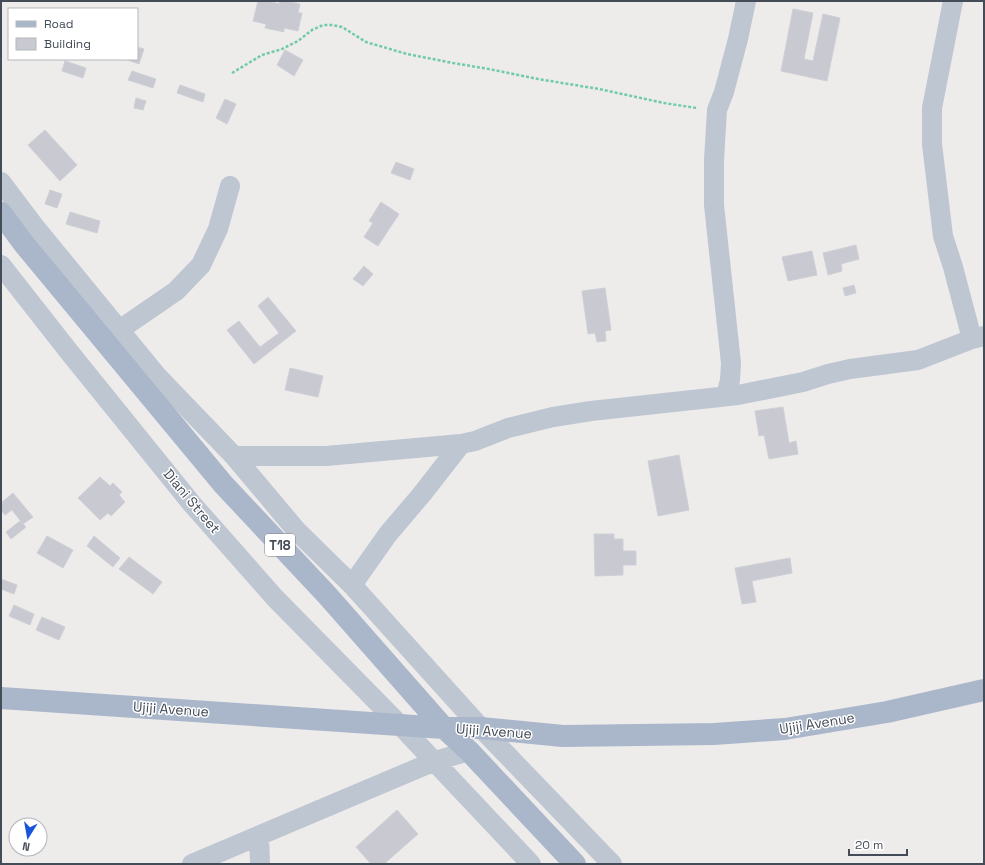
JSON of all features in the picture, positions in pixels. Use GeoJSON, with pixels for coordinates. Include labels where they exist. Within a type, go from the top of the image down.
{"type":"FeatureCollection","features":[{"type":"Feature","properties":{"kind":"main road","name":"T18"},"geometry":{"type":"LineString","coordinates":[[1,213],[24,244],[112,336],[223,484],[327,595],[444,728],[469,752],[574,864]]}},
{"type":"Feature","properties":{"kind":"main road","name":"Ujiji Avenue"},"geometry":{"type":"LineString","coordinates":[[1,698],[444,728],[481,728],[563,736],[714,734],[785,730],[887,712],[984,690]]}},
{"type":"Feature","properties":{"kind":"street"},"geometry":{"type":"LineString","coordinates":[[726,396],[730,380],[731,363],[714,206],[714,160],[718,110],[738,39],[746,1]]}},
{"type":"Feature","properties":{"kind":"street"},"geometry":{"type":"LineString","coordinates":[[234,456],[326,456],[461,444],[475,441],[508,428],[553,417],[591,411],[738,395],[803,382],[850,369],[918,360],[978,337],[943,236],[932,144],[932,108],[952,1]]}},
{"type":"Feature","properties":{"kind":"street"},"geometry":{"type":"LineString","coordinates":[[1,182],[35,227],[112,336],[158,378],[234,456],[297,531],[352,585],[481,728],[612,864]]}},
{"type":"Feature","properties":{"kind":"street"},"geometry":{"type":"LineString","coordinates":[[112,336],[176,291],[200,265],[218,229],[230,186]]}},
{"type":"Feature","properties":{"kind":"street","name":"Diani Street"},"geometry":{"type":"LineString","coordinates":[[1,265],[192,504],[275,598],[399,724],[531,864]]}},
{"type":"Feature","properties":{"kind":"street"},"geometry":{"type":"LineString","coordinates":[[352,585],[388,534],[422,494],[461,444]]}},
{"type":"Feature","properties":{"kind":"street"},"geometry":{"type":"LineString","coordinates":[[192,864],[435,762],[469,752]]}},
{"type":"Feature","properties":{"kind":"street"},"geometry":{"type":"LineString","coordinates":[[259,836],[260,864]]}},
{"type":"Feature","properties":{"kind":"path"},"geometry":{"type":"LineString","coordinates":[[232,73],[262,55],[282,50],[298,41],[312,30],[323,25],[332,25],[342,27],[366,42],[407,54],[489,69],[538,80],[599,89],[664,103],[718,110]]}},
{"type":"Feature","properties":{"kind":"building"},"geometry":{"type":"Polygon","coordinates":[[[258,1],[272,1],[279,4],[280,1],[286,1],[300,4],[298,13],[302,13],[298,31],[284,28],[284,32],[265,28],[266,24],[253,21],[258,1]]]}},
{"type":"Feature","properties":{"kind":"building"},"geometry":{"type":"Polygon","coordinates":[[[793,9],[813,13],[804,59],[813,61],[823,14],[840,18],[827,81],[781,71],[793,9]]]}},
{"type":"Feature","properties":{"kind":"building"},"geometry":{"type":"Polygon","coordinates":[[[138,47],[144,49],[139,64],[128,60],[138,60],[138,47]]]}},
{"type":"Feature","properties":{"kind":"building"},"geometry":{"type":"Polygon","coordinates":[[[285,50],[303,60],[294,76],[277,65],[285,50]]]}},
{"type":"Feature","properties":{"kind":"building"},"geometry":{"type":"Polygon","coordinates":[[[65,61],[86,68],[83,78],[62,71],[65,61]]]}},
{"type":"Feature","properties":{"kind":"building"},"geometry":{"type":"Polygon","coordinates":[[[132,71],[156,79],[153,88],[128,80],[132,71]]]}},
{"type":"Feature","properties":{"kind":"building"},"geometry":{"type":"Polygon","coordinates":[[[180,85],[205,94],[203,102],[177,93],[180,85]]]}},
{"type":"Feature","properties":{"kind":"building"},"geometry":{"type":"Polygon","coordinates":[[[136,98],[146,101],[143,110],[134,108],[136,98]]]}},
{"type":"Feature","properties":{"kind":"building"},"geometry":{"type":"Polygon","coordinates":[[[225,99],[236,104],[227,124],[216,118],[225,99]]]}},
{"type":"Feature","properties":{"kind":"building"},"geometry":{"type":"Polygon","coordinates":[[[45,130],[77,165],[60,181],[28,145],[45,130]]]}},
{"type":"Feature","properties":{"kind":"building"},"geometry":{"type":"Polygon","coordinates":[[[396,162],[414,169],[410,180],[391,173],[396,162]]]}},
{"type":"Feature","properties":{"kind":"building"},"geometry":{"type":"Polygon","coordinates":[[[50,190],[62,194],[57,208],[45,204],[50,190]]]}},
{"type":"Feature","properties":{"kind":"building"},"geometry":{"type":"Polygon","coordinates":[[[381,202],[399,214],[378,246],[364,237],[373,223],[369,221],[381,202]]]}},
{"type":"Feature","properties":{"kind":"building"},"geometry":{"type":"Polygon","coordinates":[[[70,212],[100,221],[97,233],[66,224],[70,212]]]}},
{"type":"Feature","properties":{"kind":"building"},"geometry":{"type":"Polygon","coordinates":[[[856,245],[859,259],[841,264],[842,271],[828,275],[823,253],[856,245]]]}},
{"type":"Feature","properties":{"kind":"building"},"geometry":{"type":"Polygon","coordinates":[[[812,251],[817,275],[788,281],[782,257],[812,251]]]}},
{"type":"Feature","properties":{"kind":"building"},"geometry":{"type":"Polygon","coordinates":[[[364,266],[373,274],[363,286],[353,279],[364,266]]]}},
{"type":"Feature","properties":{"kind":"building"},"geometry":{"type":"Polygon","coordinates":[[[854,285],[856,293],[845,296],[843,288],[854,285]]]}},
{"type":"Feature","properties":{"kind":"building"},"geometry":{"type":"Polygon","coordinates":[[[605,288],[611,330],[605,331],[606,341],[597,342],[595,333],[588,334],[582,291],[605,288]]]}},
{"type":"Feature","properties":{"kind":"building"},"geometry":{"type":"Polygon","coordinates":[[[268,297],[296,331],[254,364],[227,330],[239,321],[260,347],[279,333],[258,306],[268,297]]]}},
{"type":"Feature","properties":{"kind":"building"},"geometry":{"type":"Polygon","coordinates":[[[290,368],[323,376],[318,397],[285,390],[290,368]]]}},
{"type":"Feature","properties":{"kind":"building"},"geometry":{"type":"Polygon","coordinates":[[[783,407],[789,443],[796,441],[798,454],[769,459],[764,435],[759,436],[755,411],[783,407]]]}},
{"type":"Feature","properties":{"kind":"building"},"geometry":{"type":"Polygon","coordinates":[[[679,455],[689,510],[658,516],[648,461],[679,455]]]}},
{"type":"Feature","properties":{"kind":"building"},"geometry":{"type":"Polygon","coordinates":[[[100,477],[110,486],[113,483],[122,492],[119,495],[125,502],[111,516],[108,513],[100,520],[78,498],[100,477]]]}},
{"type":"Feature","properties":{"kind":"building"},"geometry":{"type":"Polygon","coordinates":[[[13,493],[33,517],[23,524],[12,510],[5,515],[1,510],[1,503],[13,493]]]}},
{"type":"Feature","properties":{"kind":"building"},"geometry":{"type":"Polygon","coordinates":[[[20,521],[26,527],[11,539],[6,532],[20,521]]]}},
{"type":"Feature","properties":{"kind":"building"},"geometry":{"type":"Polygon","coordinates":[[[594,534],[614,534],[614,539],[623,539],[623,551],[636,551],[636,565],[623,565],[623,575],[595,576],[594,534]]]}},
{"type":"Feature","properties":{"kind":"building"},"geometry":{"type":"Polygon","coordinates":[[[47,536],[73,550],[63,568],[37,553],[47,536]]]}},
{"type":"Feature","properties":{"kind":"building"},"geometry":{"type":"Polygon","coordinates":[[[94,536],[120,558],[113,567],[87,546],[94,536]]]}},
{"type":"Feature","properties":{"kind":"building"},"geometry":{"type":"Polygon","coordinates":[[[129,557],[162,582],[153,594],[119,569],[129,557]]]}},
{"type":"Feature","properties":{"kind":"building"},"geometry":{"type":"Polygon","coordinates":[[[790,558],[792,573],[752,581],[756,602],[742,604],[735,568],[790,558]]]}},
{"type":"Feature","properties":{"kind":"building"},"geometry":{"type":"Polygon","coordinates":[[[1,579],[17,585],[14,594],[1,589],[1,579]]]}},
{"type":"Feature","properties":{"kind":"building"},"geometry":{"type":"Polygon","coordinates":[[[14,605],[34,614],[30,625],[9,616],[14,605]]]}},
{"type":"Feature","properties":{"kind":"building"},"geometry":{"type":"Polygon","coordinates":[[[42,617],[65,627],[59,640],[36,630],[42,617]]]}},
{"type":"Feature","properties":{"kind":"building"},"geometry":{"type":"Polygon","coordinates":[[[397,810],[418,834],[384,864],[371,864],[356,847],[397,810]]]}}]}
